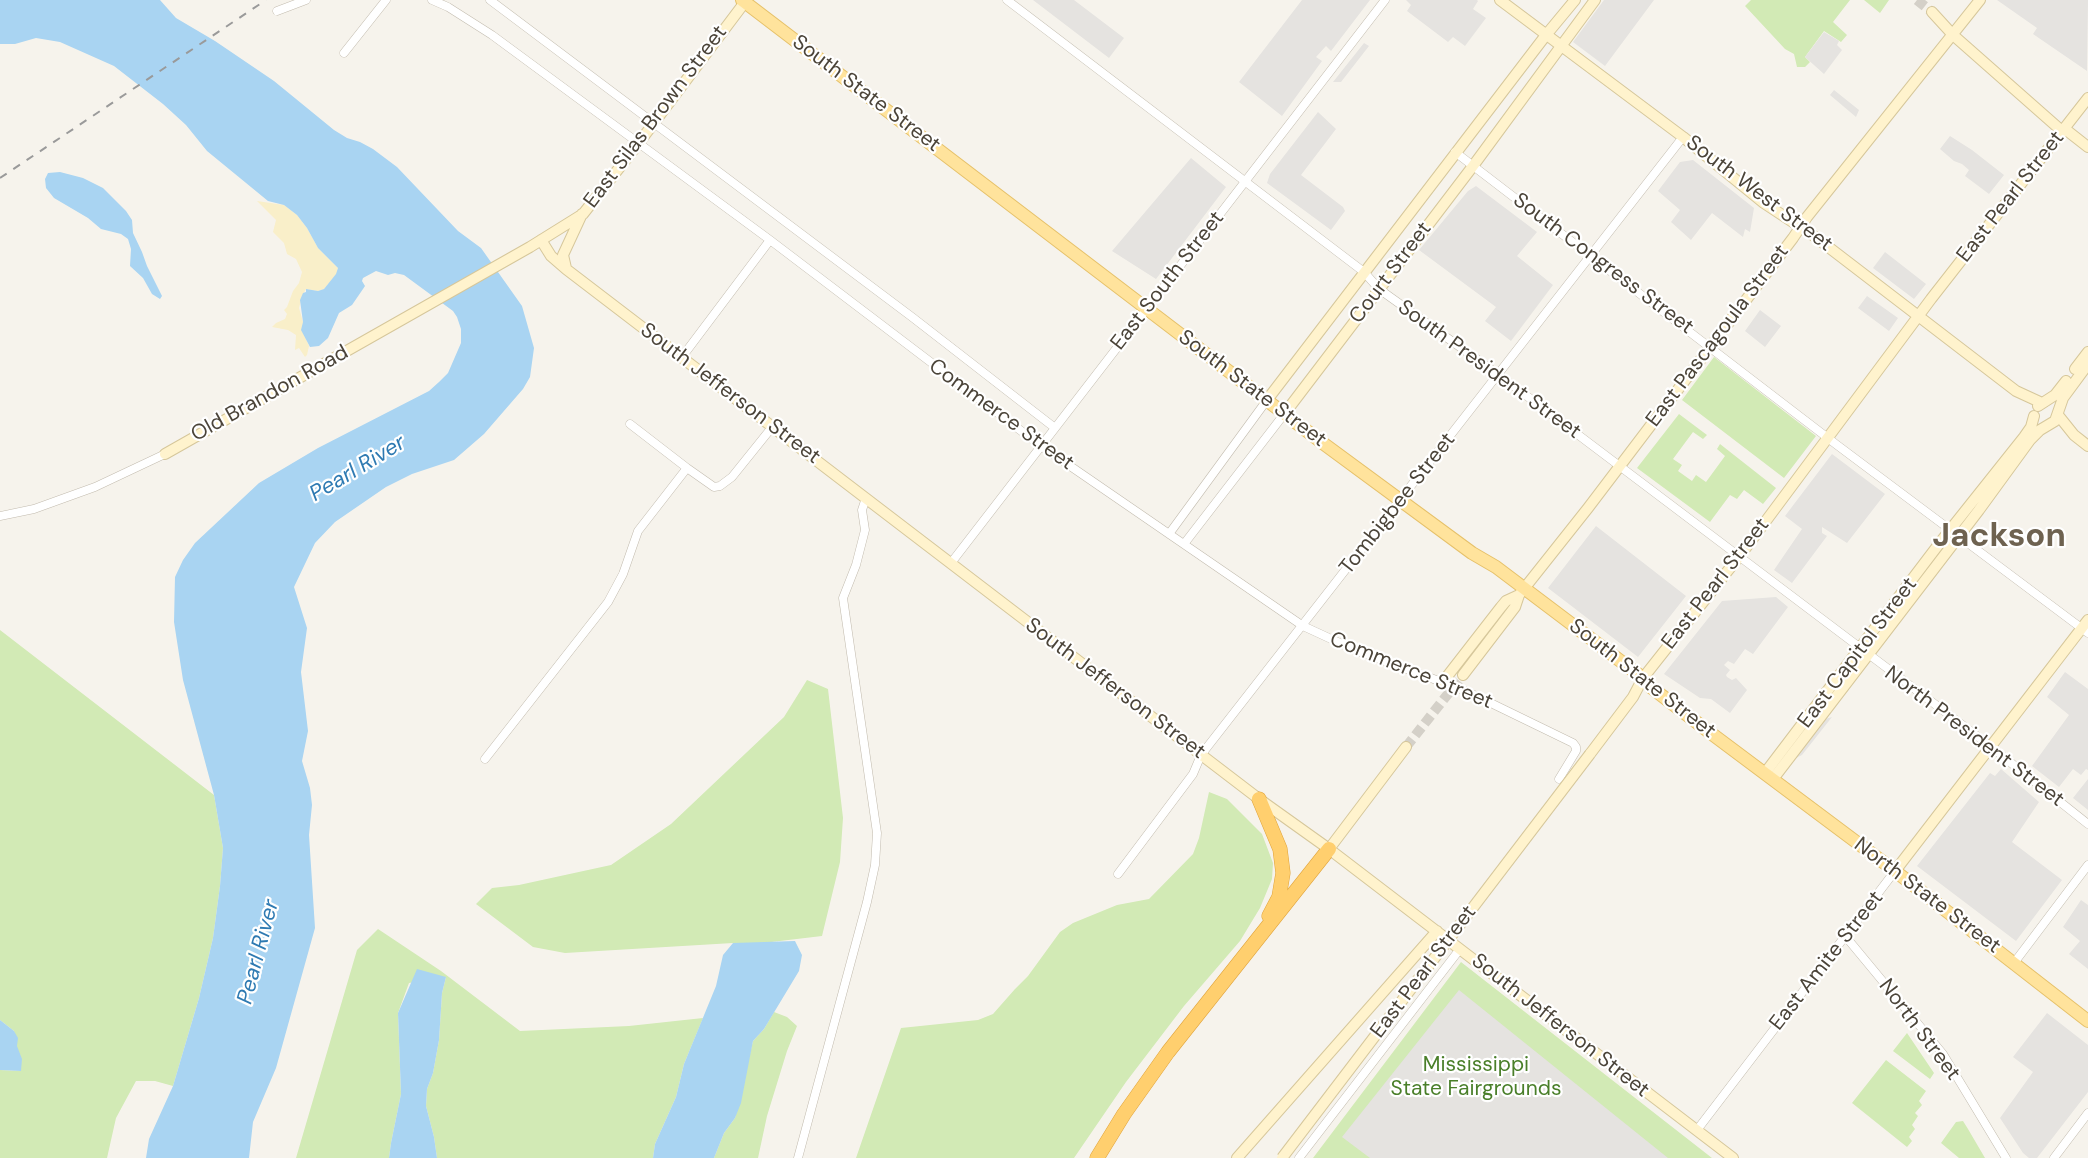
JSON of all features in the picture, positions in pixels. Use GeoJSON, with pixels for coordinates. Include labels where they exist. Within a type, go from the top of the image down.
{"type":"FeatureCollection","features":[{"type":"Feature","properties":{"kind":"highway"},"geometry":{"type":"LineString","coordinates":[[1258,939],[1279,897],[1283,873],[1280,849],[1259,799]]}},
{"type":"Feature","properties":{"kind":"highway"},"geometry":{"type":"LineString","coordinates":[[1097,1158],[1168,1052],[1329,849]]}},
{"type":"Feature","properties":{"kind":"main road","name":"South State Street"},"geometry":{"type":"LineString","coordinates":[[744,1],[1146,310],[1472,553],[1496,567],[1522,592],[1643,678],[1652,688],[1769,776]]}},
{"type":"Feature","properties":{"kind":"main road","name":"North State Street"},"geometry":{"type":"LineString","coordinates":[[1769,776],[2088,1021]]}},
{"type":"Feature","properties":{"kind":"street"},"geometry":{"type":"LineString","coordinates":[[277,11],[306,0]]}},
{"type":"Feature","properties":{"kind":"street"},"geometry":{"type":"LineString","coordinates":[[344,53],[386,0]]}},
{"type":"Feature","properties":{"kind":"street","name":"Commerce Street"},"geometry":{"type":"LineString","coordinates":[[432,0],[448,7],[492,35],[770,240],[1041,446],[1303,626],[1355,650],[1466,691],[1573,743],[1576,751],[1559,778]]}},
{"type":"Feature","properties":{"kind":"street","name":"Commerce Street"},"geometry":{"type":"LineString","coordinates":[[490,0],[912,316],[1055,428]]}},
{"type":"Feature","properties":{"kind":"street","name":"South President Street"},"geometry":{"type":"LineString","coordinates":[[1007,0],[1364,272],[1379,289],[1499,375],[1864,652]]}},
{"type":"Feature","properties":{"kind":"street","name":"East South Street"},"geometry":{"type":"LineString","coordinates":[[951,563],[1385,0]]}},
{"type":"Feature","properties":{"kind":"street","name":"South West Street"},"geometry":{"type":"LineString","coordinates":[[1500,0],[1683,137],[1764,203],[1800,227],[2016,391],[2043,402]]}},
{"type":"Feature","properties":{"kind":"street","name":"Court Street"},"geometry":{"type":"LineString","coordinates":[[1169,534],[1267,400],[1455,152],[1575,0]]}},
{"type":"Feature","properties":{"kind":"street","name":"Court Street"},"geometry":{"type":"LineString","coordinates":[[1184,544],[1473,166],[1595,0]]}},
{"type":"Feature","properties":{"kind":"street","name":"East Pascagoula Street"},"geometry":{"type":"LineString","coordinates":[[1462,675],[1515,607],[1522,592],[1800,227],[1980,0]]}},
{"type":"Feature","properties":{"kind":"street","name":"East Silas Brown Street"},"geometry":{"type":"LineString","coordinates":[[530,248],[583,214],[654,124],[744,1]]}},
{"type":"Feature","properties":{"kind":"street"},"geometry":{"type":"LineString","coordinates":[[1932,12],[1953,34],[2064,130],[2088,147]]}},
{"type":"Feature","properties":{"kind":"street","name":"East Pearl Street"},"geometry":{"type":"LineString","coordinates":[[1282,1158],[1634,697],[1643,678],[1738,556],[1918,316],[2088,98]]}},
{"type":"Feature","properties":{"kind":"street","name":"Tombigbee Street"},"geometry":{"type":"LineString","coordinates":[[1118,874],[1193,774],[1201,755],[1683,137]]}},
{"type":"Feature","properties":{"kind":"street","name":"South Congress Street"},"geometry":{"type":"LineString","coordinates":[[1455,152],[1827,437],[2086,627]]}},
{"type":"Feature","properties":{"kind":"street"},"geometry":{"type":"LineString","coordinates":[[566,269],[563,255],[583,214]]}},
{"type":"Feature","properties":{"kind":"street","name":"South Jefferson Street"},"geometry":{"type":"LineString","coordinates":[[541,240],[551,256],[566,269],[1201,755],[1329,849],[1733,1158]]}},
{"type":"Feature","properties":{"kind":"street"},"geometry":{"type":"LineString","coordinates":[[682,357],[770,240]]}},
{"type":"Feature","properties":{"kind":"street","name":"Old Brandon Road"},"geometry":{"type":"LineString","coordinates":[[0,516],[34,509],[95,487],[165,454],[530,248]]}},
{"type":"Feature","properties":{"kind":"street"},"geometry":{"type":"LineString","coordinates":[[2074,435],[2039,423],[2034,415],[2036,408],[2057,393],[2088,352]]}},
{"type":"Feature","properties":{"kind":"street"},"geometry":{"type":"LineString","coordinates":[[2048,425],[2055,421],[2065,395],[2088,364]]}},
{"type":"Feature","properties":{"kind":"street","name":"South West Street"},"geometry":{"type":"LineString","coordinates":[[2016,391],[2034,415]]}},
{"type":"Feature","properties":{"kind":"street"},"geometry":{"type":"LineString","coordinates":[[2043,402],[2053,404],[2074,435],[2088,446]]}},
{"type":"Feature","properties":{"kind":"street","name":"East Capitol Street"},"geometry":{"type":"LineString","coordinates":[[1955,533],[2028,432],[2034,415]]}},
{"type":"Feature","properties":{"kind":"street"},"geometry":{"type":"LineString","coordinates":[[630,424],[714,487],[720,486],[732,477],[773,426]]}},
{"type":"Feature","properties":{"kind":"street","name":"East Capitol Street"},"geometry":{"type":"LineString","coordinates":[[1769,776],[1955,533],[2030,440],[2048,425]]}},
{"type":"Feature","properties":{"kind":"street"},"geometry":{"type":"LineString","coordinates":[[485,759],[608,602],[623,574],[638,531],[687,468]]}},
{"type":"Feature","properties":{"kind":"street"},"geometry":{"type":"LineString","coordinates":[[798,1158],[875,865],[877,833],[843,598],[856,565],[865,530],[862,510],[866,498]]}},
{"type":"Feature","properties":{"kind":"street"},"geometry":{"type":"LineString","coordinates":[[1442,683],[1506,601],[1522,592]]}},
{"type":"Feature","properties":{"kind":"street","name":"East Amite Street"},"geometry":{"type":"LineString","coordinates":[[1697,1131],[1990,747],[2086,627]]}},
{"type":"Feature","properties":{"kind":"street","name":"North President Street"},"geometry":{"type":"LineString","coordinates":[[1864,652],[2088,824]]}},
{"type":"Feature","properties":{"kind":"street"},"geometry":{"type":"LineString","coordinates":[[1329,849],[1406,747]]}},
{"type":"Feature","properties":{"kind":"street"},"geometry":{"type":"LineString","coordinates":[[2014,963],[2088,865]]}},
{"type":"Feature","properties":{"kind":"street"},"geometry":{"type":"LineString","coordinates":[[1238,1158],[1437,931]]}},
{"type":"Feature","properties":{"kind":"street","name":"North Street"},"geometry":{"type":"LineString","coordinates":[[1846,937],[1943,1054],[2006,1158]]}},
{"type":"Feature","properties":{"kind":"street"},"geometry":{"type":"LineString","coordinates":[[1299,1158],[1460,949]]}},
{"type":"Feature","properties":{"kind":"street"},"geometry":{"type":"LineString","coordinates":[[2054,1158],[2088,1113]]}},
{"type":"Feature","properties":{"kind":"green space"},"geometry":{"type":"Polygon","coordinates":[[[1751,0],[1850,0],[1833,22],[1847,35],[1841,42],[1824,31],[1805,57],[1810,62],[1805,67],[1797,67],[1794,54],[1785,49],[1745,6],[1751,0]]]}},
{"type":"Feature","properties":{"kind":"green space"},"geometry":{"type":"Polygon","coordinates":[[[1864,0],[1889,0],[1880,13],[1864,0]]]}},
{"type":"Feature","properties":{"kind":"green space"},"geometry":{"type":"Polygon","coordinates":[[[1714,357],[1816,436],[1784,478],[1682,400],[1714,357]]]}},
{"type":"Feature","properties":{"kind":"green space"},"geometry":{"type":"Polygon","coordinates":[[[1679,414],[1707,435],[1703,439],[1693,432],[1673,459],[1682,465],[1678,471],[1692,481],[1696,475],[1706,482],[1725,456],[1717,449],[1720,444],[1776,488],[1763,504],[1744,490],[1737,499],[1730,495],[1710,522],[1637,468],[1679,414]]]}},
{"type":"Feature","properties":{"kind":"green space"},"geometry":{"type":"Polygon","coordinates":[[[0,630],[214,795],[223,848],[213,938],[199,998],[173,1086],[155,1081],[136,1081],[116,1118],[107,1158],[0,1158],[0,1070],[21,1071],[14,1031],[0,1020],[0,630]]]}},
{"type":"Feature","properties":{"kind":"green space"},"geometry":{"type":"Polygon","coordinates":[[[807,680],[828,689],[843,818],[840,862],[822,936],[763,943],[565,953],[533,947],[476,904],[492,888],[519,885],[611,865],[671,824],[784,717],[807,680]]]}},
{"type":"Feature","properties":{"kind":"green space"},"geometry":{"type":"Polygon","coordinates":[[[1209,792],[1227,799],[1262,834],[1273,863],[1272,879],[1260,908],[1240,941],[1184,1006],[1126,1082],[1074,1158],[856,1158],[901,1028],[978,1020],[993,1014],[1028,976],[1060,932],[1073,923],[1117,905],[1149,899],[1193,854],[1199,838],[1209,792]]]}},
{"type":"Feature","properties":{"kind":"green space"},"geometry":{"type":"Polygon","coordinates":[[[378,929],[441,971],[520,1031],[629,1026],[703,1018],[684,1064],[676,1097],[655,1144],[653,1158],[437,1158],[426,1106],[427,1089],[433,1073],[439,1040],[442,993],[446,977],[409,983],[398,1013],[401,1094],[389,1158],[296,1158],[357,950],[378,929]]]}},
{"type":"Feature","properties":{"kind":"green space","name":"Mississippi State Fairgrounds"},"geometry":{"type":"Polygon","coordinates":[[[1461,962],[1712,1158],[1313,1158],[1461,962]]]}},
{"type":"Feature","properties":{"kind":"green space"},"geometry":{"type":"Polygon","coordinates":[[[774,1012],[787,1017],[797,1026],[767,1116],[758,1158],[714,1158],[724,1133],[735,1118],[753,1041],[764,1029],[774,1012]]]}},
{"type":"Feature","properties":{"kind":"green space"},"geometry":{"type":"Polygon","coordinates":[[[1907,1033],[1934,1073],[1930,1079],[1893,1051],[1907,1033]]]}},
{"type":"Feature","properties":{"kind":"green space"},"geometry":{"type":"Polygon","coordinates":[[[1886,1060],[1926,1091],[1919,1101],[1922,1105],[1915,1113],[1918,1116],[1912,1125],[1915,1129],[1909,1137],[1912,1141],[1907,1147],[1852,1103],[1886,1060]]]}},
{"type":"Feature","properties":{"kind":"green space"},"geometry":{"type":"Polygon","coordinates":[[[1963,1121],[1985,1158],[1959,1158],[1941,1143],[1956,1122],[1963,1121]]]}},
{"type":"Feature","properties":{"kind":"sand"},"geometry":{"type":"Polygon","coordinates":[[[257,201],[284,205],[297,215],[318,248],[338,268],[337,274],[324,289],[318,291],[306,289],[302,296],[299,308],[303,322],[302,330],[309,346],[305,357],[299,348],[295,350],[296,335],[288,330],[272,327],[285,319],[287,314],[284,310],[299,283],[302,272],[296,259],[287,254],[284,243],[273,232],[276,220],[257,201]]]}},
{"type":"Feature","properties":{"kind":"shaded area"},"geometry":{"type":"Polygon","coordinates":[[[1033,0],[1074,0],[1124,38],[1109,58],[1033,0]]]}},
{"type":"Feature","properties":{"kind":"shaded area"},"geometry":{"type":"Polygon","coordinates":[[[1302,0],[1370,0],[1331,51],[1326,46],[1316,57],[1322,61],[1282,116],[1239,82],[1302,0]]]}},
{"type":"Feature","properties":{"kind":"shaded area"},"geometry":{"type":"Polygon","coordinates":[[[1406,0],[1477,0],[1473,9],[1486,18],[1465,46],[1453,37],[1448,42],[1407,11],[1411,5],[1406,0]]]}},
{"type":"Feature","properties":{"kind":"shaded area"},"geometry":{"type":"Polygon","coordinates":[[[1604,0],[1654,0],[1605,66],[1573,42],[1604,0]]]}},
{"type":"Feature","properties":{"kind":"shaded area"},"geometry":{"type":"Polygon","coordinates":[[[1997,0],[2088,0],[2087,71],[2033,34],[2037,28],[1997,0]]]}},
{"type":"Feature","properties":{"kind":"shaded area"},"geometry":{"type":"Polygon","coordinates":[[[1824,32],[1839,41],[1837,45],[1842,50],[1824,74],[1805,57],[1824,32]]]}},
{"type":"Feature","properties":{"kind":"shaded area"},"geometry":{"type":"Polygon","coordinates":[[[1364,43],[1369,46],[1341,82],[1333,82],[1364,43]]]}},
{"type":"Feature","properties":{"kind":"shaded area"},"geometry":{"type":"Polygon","coordinates":[[[1834,90],[1859,110],[1856,117],[1830,95],[1834,90]]]}},
{"type":"Feature","properties":{"kind":"shaded area"},"geometry":{"type":"Polygon","coordinates":[[[1318,112],[1336,129],[1301,175],[1343,207],[1345,211],[1331,230],[1267,183],[1270,174],[1318,112]]]}},
{"type":"Feature","properties":{"kind":"shaded area"},"geometry":{"type":"Polygon","coordinates":[[[1950,136],[2004,175],[1989,194],[1965,176],[1969,170],[1940,149],[1950,136]]]}},
{"type":"Feature","properties":{"kind":"shaded area"},"geometry":{"type":"Polygon","coordinates":[[[1191,158],[1226,187],[1156,279],[1112,251],[1191,158]]]}},
{"type":"Feature","properties":{"kind":"shaded area"},"geometry":{"type":"Polygon","coordinates":[[[1693,160],[1754,208],[1750,232],[1745,229],[1743,237],[1712,213],[1691,240],[1671,222],[1680,210],[1658,191],[1680,162],[1693,160]]]}},
{"type":"Feature","properties":{"kind":"shaded area"},"geometry":{"type":"Polygon","coordinates":[[[1476,186],[1537,232],[1517,256],[1553,285],[1511,341],[1485,321],[1496,307],[1419,250],[1468,191],[1476,186]]]}},
{"type":"Feature","properties":{"kind":"shaded area"},"geometry":{"type":"Polygon","coordinates":[[[1885,252],[1926,284],[1914,299],[1873,268],[1885,252]]]}},
{"type":"Feature","properties":{"kind":"shaded area"},"geometry":{"type":"Polygon","coordinates":[[[1867,296],[1898,318],[1889,331],[1858,308],[1867,296]]]}},
{"type":"Feature","properties":{"kind":"shaded area"},"geometry":{"type":"Polygon","coordinates":[[[1760,310],[1781,326],[1765,347],[1745,331],[1760,310]]]}},
{"type":"Feature","properties":{"kind":"shaded area"},"geometry":{"type":"Polygon","coordinates":[[[1832,454],[1885,494],[1847,543],[1822,527],[1822,533],[1827,536],[1792,583],[1774,570],[1802,529],[1785,516],[1832,454]]]}},
{"type":"Feature","properties":{"kind":"shaded area"},"geometry":{"type":"Polygon","coordinates":[[[1596,526],[1686,596],[1638,657],[1548,588],[1596,526]]]}},
{"type":"Feature","properties":{"kind":"shaded area"},"geometry":{"type":"Polygon","coordinates":[[[1776,597],[1788,607],[1753,654],[1745,649],[1734,664],[1728,661],[1724,665],[1730,670],[1727,677],[1732,680],[1736,678],[1747,690],[1730,713],[1711,699],[1700,698],[1664,674],[1722,601],[1776,597]]]}},
{"type":"Feature","properties":{"kind":"shaded area"},"geometry":{"type":"Polygon","coordinates":[[[2065,672],[2088,689],[2088,770],[2086,769],[2081,775],[2073,769],[2059,787],[2032,766],[2069,715],[2047,697],[2065,672]]]}},
{"type":"Feature","properties":{"kind":"shaded area"},"geometry":{"type":"Polygon","coordinates":[[[1832,717],[1802,755],[1792,760],[1822,720],[1832,717]]]}},
{"type":"Feature","properties":{"kind":"shaded area"},"geometry":{"type":"Polygon","coordinates":[[[2001,769],[2039,802],[2012,842],[2062,880],[2016,941],[1917,866],[1990,773],[1995,776],[2001,769]]]}},
{"type":"Feature","properties":{"kind":"shaded area"},"geometry":{"type":"Polygon","coordinates":[[[2088,779],[2088,810],[2073,798],[2088,779]]]}},
{"type":"Feature","properties":{"kind":"shaded area"},"geometry":{"type":"Polygon","coordinates":[[[2081,900],[2088,905],[2088,969],[2069,954],[2080,941],[2063,927],[2081,900]]]}},
{"type":"Feature","properties":{"kind":"shaded area","name":"Mississippi State Fairgrounds"},"geometry":{"type":"Polygon","coordinates":[[[1459,990],[1668,1158],[1370,1158],[1342,1137],[1459,990]]]}},
{"type":"Feature","properties":{"kind":"shaded area"},"geometry":{"type":"Polygon","coordinates":[[[2047,1013],[2088,1045],[2088,1092],[2037,1158],[2029,1158],[2023,1153],[2000,1118],[2033,1072],[2013,1057],[2047,1013]]]}},
{"type":"Feature","properties":{"kind":"water","name":"Pearl River"},"geometry":{"type":"Polygon","coordinates":[[[0,0],[160,0],[176,18],[274,81],[334,130],[373,149],[397,167],[458,231],[481,248],[522,306],[534,348],[530,377],[523,389],[484,434],[454,460],[412,474],[386,487],[335,522],[315,543],[294,587],[307,628],[301,672],[308,731],[302,761],[310,788],[312,805],[309,835],[315,928],[276,1068],[253,1122],[249,1158],[146,1158],[149,1139],[173,1086],[199,998],[213,938],[223,848],[214,795],[183,680],[174,622],[175,577],[195,543],[259,483],[318,448],[429,391],[448,373],[461,343],[461,329],[453,311],[404,275],[395,273],[388,275],[376,271],[363,278],[365,286],[352,305],[339,313],[328,338],[319,346],[310,347],[301,330],[303,322],[300,300],[306,289],[318,291],[324,289],[338,268],[318,248],[297,215],[284,205],[268,201],[207,151],[186,125],[163,104],[114,66],[60,42],[36,38],[15,44],[0,44],[0,0]]]}},
{"type":"Feature","properties":{"kind":"water"},"geometry":{"type":"Polygon","coordinates":[[[60,172],[83,178],[103,188],[126,211],[132,220],[133,233],[162,296],[160,299],[152,294],[143,278],[130,266],[131,249],[128,239],[121,234],[101,229],[88,218],[54,198],[46,188],[45,179],[48,173],[60,172]]]}},
{"type":"Feature","properties":{"kind":"water"},"geometry":{"type":"Polygon","coordinates":[[[795,941],[802,955],[799,971],[764,1029],[753,1041],[741,1103],[735,1118],[724,1133],[714,1158],[653,1158],[655,1144],[676,1097],[684,1064],[716,986],[723,955],[733,943],[795,941]]]}},
{"type":"Feature","properties":{"kind":"water"},"geometry":{"type":"Polygon","coordinates":[[[417,969],[446,977],[442,993],[439,1040],[433,1073],[427,1089],[426,1106],[437,1158],[389,1158],[401,1094],[398,1013],[417,969]]]}},
{"type":"Feature","properties":{"kind":"water"},"geometry":{"type":"Polygon","coordinates":[[[0,1020],[14,1031],[18,1038],[17,1046],[22,1059],[21,1071],[0,1070],[0,1020]]]}},
{"type":"Feature","properties":{"kind":"tunnel"},"geometry":{"type":"LineString","coordinates":[[1917,0],[1932,12]]}},
{"type":"Feature","properties":{"kind":"tunnel"},"geometry":{"type":"LineString","coordinates":[[1406,747],[1463,675]]}},
{"type":"Feature","properties":{"kind":"railway"},"geometry":{"type":"LineString","coordinates":[[0,178],[266,0]]}},
{"type":"Feature","properties":{"kind":"district","name":"Jackson"},"geometry":{"type":"Point","coordinates":[1999,537]}}]}
